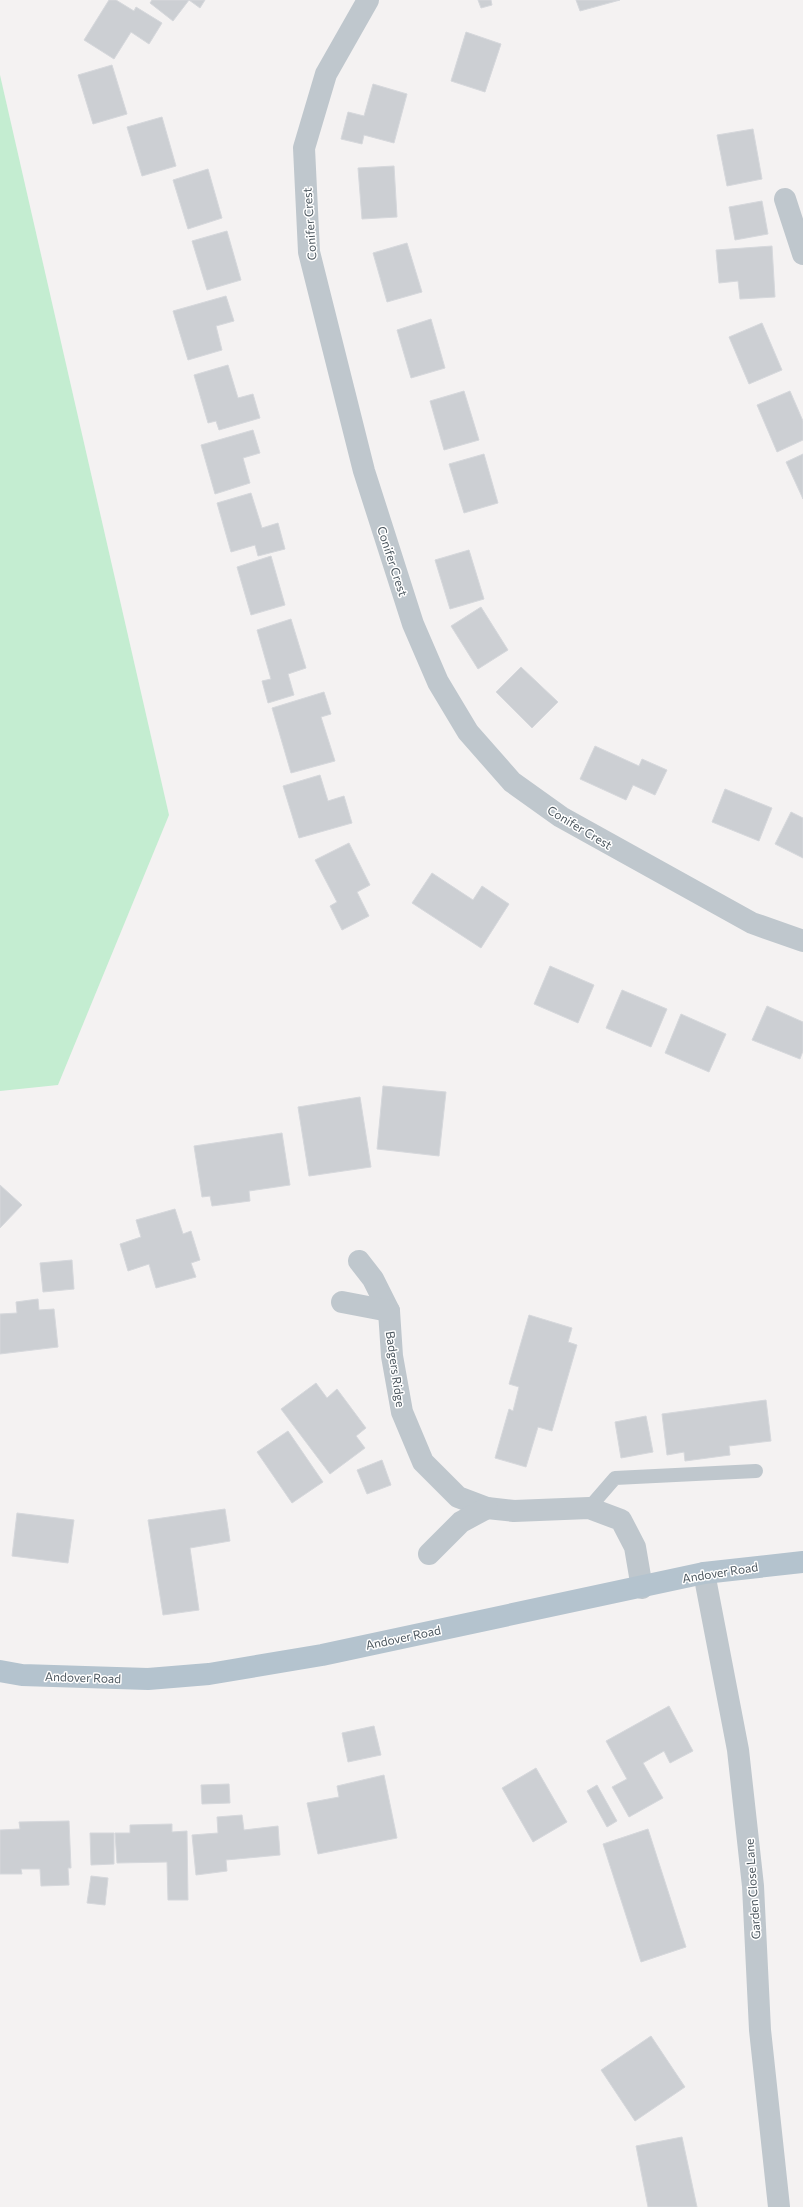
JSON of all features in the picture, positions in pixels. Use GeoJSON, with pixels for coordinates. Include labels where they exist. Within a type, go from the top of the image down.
{"type":"FeatureCollection","features":[{"type":"Feature","properties":{"kind":"main road","name":"Andover Road"},"geometry":{"type":"LineString","coordinates":[[0,1671],[22,1675],[148,1679],[209,1674],[322,1655],[642,1588],[704,1573],[803,1562]]}},
{"type":"Feature","properties":{"kind":"street","name":"Conifer Crest"},"geometry":{"type":"LineString","coordinates":[[368,0],[326,74],[304,148],[309,252],[364,471],[413,624],[438,682],[468,732],[512,782],[561,817],[752,923],[803,941]]}},
{"type":"Feature","properties":{"kind":"street"},"geometry":{"type":"LineString","coordinates":[[785,199],[803,254]]}},
{"type":"Feature","properties":{"kind":"street","name":"Badgers Ridge"},"geometry":{"type":"LineString","coordinates":[[359,1261],[373,1279],[388,1311],[392,1356],[402,1412],[423,1462],[458,1498],[487,1508],[514,1511],[589,1508],[621,1520],[635,1547],[642,1588]]}},
{"type":"Feature","properties":{"kind":"street"},"geometry":{"type":"LineString","coordinates":[[342,1302],[388,1311]]}},
{"type":"Feature","properties":{"kind":"street"},"geometry":{"type":"LineString","coordinates":[[429,1554],[461,1522],[487,1508]]}},
{"type":"Feature","properties":{"kind":"street","name":"Garden Close Lane"},"geometry":{"type":"LineString","coordinates":[[704,1573],[738,1750],[753,1886],[760,2030],[779,2207]]}},
{"type":"Feature","properties":{"kind":"lane"},"geometry":{"type":"LineString","coordinates":[[589,1508],[615,1478],[756,1471]]}},
{"type":"Feature","properties":{"kind":"green space"},"geometry":{"type":"Polygon","coordinates":[[[0,75],[169,815],[58,1085],[0,1091],[0,75]]]}},
{"type":"Feature","properties":{"kind":"building"},"geometry":{"type":"Polygon","coordinates":[[[109,0],[116,0],[134,11],[136,7],[162,23],[149,44],[131,32],[114,59],[84,40],[109,0]]]}},
{"type":"Feature","properties":{"kind":"building"},"geometry":{"type":"Polygon","coordinates":[[[152,0],[189,0],[173,21],[150,3],[152,0]]]}},
{"type":"Feature","properties":{"kind":"building"},"geometry":{"type":"Polygon","coordinates":[[[189,0],[205,0],[200,8],[189,0]]]}},
{"type":"Feature","properties":{"kind":"building"},"geometry":{"type":"Polygon","coordinates":[[[478,0],[491,0],[492,5],[481,8],[478,0]]]}},
{"type":"Feature","properties":{"kind":"building"},"geometry":{"type":"Polygon","coordinates":[[[576,0],[620,0],[580,11],[576,0]]]}},
{"type":"Feature","properties":{"kind":"building"},"geometry":{"type":"Polygon","coordinates":[[[466,32],[501,44],[485,92],[451,81],[466,32]]]}},
{"type":"Feature","properties":{"kind":"building"},"geometry":{"type":"Polygon","coordinates":[[[112,65],[127,114],[93,124],[78,75],[112,65]]]}},
{"type":"Feature","properties":{"kind":"building"},"geometry":{"type":"Polygon","coordinates":[[[373,84],[407,94],[394,143],[364,135],[362,144],[341,139],[348,112],[364,116],[373,84]]]}},
{"type":"Feature","properties":{"kind":"building"},"geometry":{"type":"Polygon","coordinates":[[[162,117],[176,166],[142,176],[127,127],[162,117]]]}},
{"type":"Feature","properties":{"kind":"building"},"geometry":{"type":"Polygon","coordinates":[[[753,129],[762,179],[727,186],[717,135],[753,129]]]}},
{"type":"Feature","properties":{"kind":"building"},"geometry":{"type":"Polygon","coordinates":[[[394,166],[397,217],[362,219],[358,168],[394,166]]]}},
{"type":"Feature","properties":{"kind":"building"},"geometry":{"type":"Polygon","coordinates":[[[208,169],[222,218],[188,229],[173,180],[208,169]]]}},
{"type":"Feature","properties":{"kind":"building"},"geometry":{"type":"Polygon","coordinates":[[[762,201],[768,234],[735,240],[729,207],[762,201]]]}},
{"type":"Feature","properties":{"kind":"building"},"geometry":{"type":"Polygon","coordinates":[[[227,231],[241,280],[207,290],[192,241],[227,231]]]}},
{"type":"Feature","properties":{"kind":"building"},"geometry":{"type":"Polygon","coordinates":[[[407,243],[422,292],[387,302],[373,253],[407,243]]]}},
{"type":"Feature","properties":{"kind":"building"},"geometry":{"type":"Polygon","coordinates":[[[772,246],[775,297],[740,299],[738,281],[719,283],[716,250],[772,246]]]}},
{"type":"Feature","properties":{"kind":"building"},"geometry":{"type":"Polygon","coordinates":[[[226,296],[234,321],[216,326],[222,350],[188,360],[173,311],[226,296]]]}},
{"type":"Feature","properties":{"kind":"building"},"geometry":{"type":"Polygon","coordinates":[[[431,319],[445,368],[411,378],[397,330],[431,319]]]}},
{"type":"Feature","properties":{"kind":"building"},"geometry":{"type":"Polygon","coordinates":[[[762,323],[782,370],[749,384],[729,337],[762,323]]]}},
{"type":"Feature","properties":{"kind":"building"},"geometry":{"type":"Polygon","coordinates":[[[228,365],[238,398],[253,394],[260,418],[219,430],[216,421],[208,423],[194,375],[228,365]]]}},
{"type":"Feature","properties":{"kind":"building"},"geometry":{"type":"Polygon","coordinates":[[[464,391],[479,440],[444,450],[430,401],[464,391]]]}},
{"type":"Feature","properties":{"kind":"building"},"geometry":{"type":"Polygon","coordinates":[[[790,391],[803,421],[803,440],[777,452],[757,405],[790,391]]]}},
{"type":"Feature","properties":{"kind":"building"},"geometry":{"type":"Polygon","coordinates":[[[253,430],[260,453],[243,458],[250,483],[215,494],[201,445],[253,430]]]}},
{"type":"Feature","properties":{"kind":"building"},"geometry":{"type":"Polygon","coordinates":[[[484,454],[498,503],[464,513],[449,464],[484,454]]]}},
{"type":"Feature","properties":{"kind":"building"},"geometry":{"type":"Polygon","coordinates":[[[803,454],[803,499],[786,462],[803,454]]]}},
{"type":"Feature","properties":{"kind":"building"},"geometry":{"type":"Polygon","coordinates":[[[251,493],[262,528],[278,523],[285,549],[258,556],[255,545],[231,552],[217,503],[251,493]]]}},
{"type":"Feature","properties":{"kind":"building"},"geometry":{"type":"Polygon","coordinates":[[[469,550],[484,599],[450,609],[435,560],[469,550]]]}},
{"type":"Feature","properties":{"kind":"building"},"geometry":{"type":"Polygon","coordinates":[[[271,556],[285,605],[251,615],[237,567],[271,556]]]}},
{"type":"Feature","properties":{"kind":"building"},"geometry":{"type":"Polygon","coordinates":[[[481,607],[508,650],[478,669],[451,626],[481,607]]]}},
{"type":"Feature","properties":{"kind":"building"},"geometry":{"type":"Polygon","coordinates":[[[291,619],[306,668],[288,674],[294,695],[268,703],[262,681],[271,679],[257,630],[291,619]]]}},
{"type":"Feature","properties":{"kind":"building"},"geometry":{"type":"Polygon","coordinates":[[[521,667],[558,702],[532,728],[496,692],[521,667]]]}},
{"type":"Feature","properties":{"kind":"building"},"geometry":{"type":"Polygon","coordinates":[[[324,692],[331,714],[321,717],[335,761],[291,773],[272,708],[324,692]]]}},
{"type":"Feature","properties":{"kind":"building"},"geometry":{"type":"Polygon","coordinates":[[[595,746],[639,766],[642,759],[667,770],[655,795],[633,785],[626,800],[580,779],[595,746]]]}},
{"type":"Feature","properties":{"kind":"building"},"geometry":{"type":"Polygon","coordinates":[[[320,775],[328,801],[344,796],[352,823],[299,838],[283,786],[320,775]]]}},
{"type":"Feature","properties":{"kind":"building"},"geometry":{"type":"Polygon","coordinates":[[[725,789],[772,808],[759,841],[712,822],[725,789]]]}},
{"type":"Feature","properties":{"kind":"building"},"geometry":{"type":"Polygon","coordinates":[[[791,812],[803,818],[803,858],[775,844],[791,812]]]}},
{"type":"Feature","properties":{"kind":"building"},"geometry":{"type":"Polygon","coordinates":[[[349,843],[370,885],[357,892],[369,916],[342,930],[330,906],[337,902],[315,860],[349,843]]]}},
{"type":"Feature","properties":{"kind":"building"},"geometry":{"type":"Polygon","coordinates":[[[432,873],[473,900],[482,886],[509,904],[481,948],[412,903],[432,873]]]}},
{"type":"Feature","properties":{"kind":"building"},"geometry":{"type":"Polygon","coordinates":[[[550,966],[594,985],[578,1023],[534,1004],[550,966]]]}},
{"type":"Feature","properties":{"kind":"building"},"geometry":{"type":"Polygon","coordinates":[[[622,990],[667,1009],[651,1047],[606,1028],[622,990]]]}},
{"type":"Feature","properties":{"kind":"building"},"geometry":{"type":"Polygon","coordinates":[[[767,1006],[803,1022],[803,1051],[800,1059],[752,1040],[767,1006]]]}},
{"type":"Feature","properties":{"kind":"building"},"geometry":{"type":"Polygon","coordinates":[[[681,1014],[726,1034],[709,1072],[665,1053],[681,1014]]]}},
{"type":"Feature","properties":{"kind":"building"},"geometry":{"type":"Polygon","coordinates":[[[383,1086],[446,1092],[439,1156],[377,1149],[383,1086]]]}},
{"type":"Feature","properties":{"kind":"building"},"geometry":{"type":"Polygon","coordinates":[[[360,1097],[371,1167],[309,1176],[298,1107],[360,1097]]]}},
{"type":"Feature","properties":{"kind":"building"},"geometry":{"type":"Polygon","coordinates":[[[282,1133],[290,1185],[249,1191],[250,1201],[212,1206],[210,1196],[202,1197],[194,1146],[282,1133]]]}},
{"type":"Feature","properties":{"kind":"building"},"geometry":{"type":"Polygon","coordinates":[[[0,1185],[22,1205],[0,1228],[0,1185]]]}},
{"type":"Feature","properties":{"kind":"building"},"geometry":{"type":"Polygon","coordinates":[[[175,1209],[183,1234],[191,1231],[200,1260],[191,1263],[196,1277],[156,1288],[149,1264],[128,1271],[120,1244],[141,1237],[136,1220],[175,1209]]]}},
{"type":"Feature","properties":{"kind":"building"},"geometry":{"type":"Polygon","coordinates":[[[72,1260],[74,1289],[43,1292],[40,1263],[72,1260]]]}},
{"type":"Feature","properties":{"kind":"building"},"geometry":{"type":"Polygon","coordinates":[[[38,1299],[39,1310],[54,1309],[58,1347],[0,1354],[0,1314],[17,1313],[16,1302],[38,1299]]]}},
{"type":"Feature","properties":{"kind":"building"},"geometry":{"type":"Polygon","coordinates":[[[529,1315],[572,1328],[568,1342],[577,1345],[552,1431],[538,1427],[526,1467],[495,1458],[509,1409],[513,1411],[519,1387],[509,1384],[529,1315]]]}},
{"type":"Feature","properties":{"kind":"building"},"geometry":{"type":"Polygon","coordinates":[[[316,1383],[327,1398],[337,1389],[366,1428],[356,1436],[365,1448],[330,1474],[281,1409],[316,1383]]]}},
{"type":"Feature","properties":{"kind":"building"},"geometry":{"type":"Polygon","coordinates":[[[766,1400],[771,1441],[729,1446],[730,1455],[685,1461],[684,1452],[667,1455],[662,1414],[766,1400]]]}},
{"type":"Feature","properties":{"kind":"building"},"geometry":{"type":"Polygon","coordinates":[[[646,1416],[653,1452],[621,1458],[615,1422],[646,1416]]]}},
{"type":"Feature","properties":{"kind":"building"},"geometry":{"type":"Polygon","coordinates":[[[288,1431],[323,1482],[292,1503],[257,1452],[288,1431]]]}},
{"type":"Feature","properties":{"kind":"building"},"geometry":{"type":"Polygon","coordinates":[[[382,1460],[391,1485],[367,1494],[357,1470],[382,1460]]]}},
{"type":"Feature","properties":{"kind":"building"},"geometry":{"type":"Polygon","coordinates":[[[225,1509],[230,1541],[190,1548],[199,1610],[163,1615],[148,1520],[225,1509]]]}},
{"type":"Feature","properties":{"kind":"building"},"geometry":{"type":"Polygon","coordinates":[[[17,1513],[74,1520],[68,1563],[12,1556],[17,1513]]]}},
{"type":"Feature","properties":{"kind":"building"},"geometry":{"type":"Polygon","coordinates":[[[669,1706],[693,1751],[670,1763],[664,1751],[643,1763],[663,1798],[629,1817],[612,1787],[627,1779],[606,1741],[669,1706]]]}},
{"type":"Feature","properties":{"kind":"building"},"geometry":{"type":"Polygon","coordinates":[[[374,1726],[381,1755],[348,1762],[342,1733],[374,1726]]]}},
{"type":"Feature","properties":{"kind":"building"},"geometry":{"type":"Polygon","coordinates":[[[536,1768],[567,1822],[533,1842],[502,1788],[536,1768]]]}},
{"type":"Feature","properties":{"kind":"building"},"geometry":{"type":"Polygon","coordinates":[[[384,1775],[397,1838],[318,1854],[307,1803],[339,1797],[337,1786],[384,1775]]]}},
{"type":"Feature","properties":{"kind":"building"},"geometry":{"type":"Polygon","coordinates":[[[229,1784],[230,1803],[202,1804],[201,1785],[229,1784]]]}},
{"type":"Feature","properties":{"kind":"building"},"geometry":{"type":"Polygon","coordinates":[[[597,1785],[617,1821],[607,1827],[587,1791],[597,1785]]]}},
{"type":"Feature","properties":{"kind":"building"},"geometry":{"type":"Polygon","coordinates":[[[242,1815],[244,1830],[278,1826],[280,1855],[226,1860],[227,1871],[196,1875],[192,1835],[218,1833],[217,1817],[242,1815]]]}},
{"type":"Feature","properties":{"kind":"building"},"geometry":{"type":"Polygon","coordinates":[[[69,1821],[71,1868],[68,1868],[69,1885],[41,1886],[40,1869],[21,1869],[22,1874],[0,1874],[0,1830],[20,1829],[19,1822],[69,1821]]]}},
{"type":"Feature","properties":{"kind":"building"},"geometry":{"type":"Polygon","coordinates":[[[172,1824],[172,1832],[187,1831],[188,1900],[168,1900],[167,1862],[117,1863],[115,1833],[130,1833],[130,1825],[172,1824]]]}},
{"type":"Feature","properties":{"kind":"building"},"geometry":{"type":"Polygon","coordinates":[[[648,1829],[686,1947],[641,1962],[603,1844],[648,1829]]]}},
{"type":"Feature","properties":{"kind":"building"},"geometry":{"type":"Polygon","coordinates":[[[90,1833],[114,1833],[114,1864],[91,1865],[90,1833]]]}},
{"type":"Feature","properties":{"kind":"building"},"geometry":{"type":"Polygon","coordinates":[[[91,1876],[108,1878],[105,1905],[87,1903],[91,1876]]]}},
{"type":"Feature","properties":{"kind":"building"},"geometry":{"type":"Polygon","coordinates":[[[651,2036],[685,2087],[635,2121],[601,2070],[651,2036]]]}},
{"type":"Feature","properties":{"kind":"building"},"geometry":{"type":"Polygon","coordinates":[[[682,2137],[697,2207],[648,2207],[636,2146],[682,2137]]]}}]}
